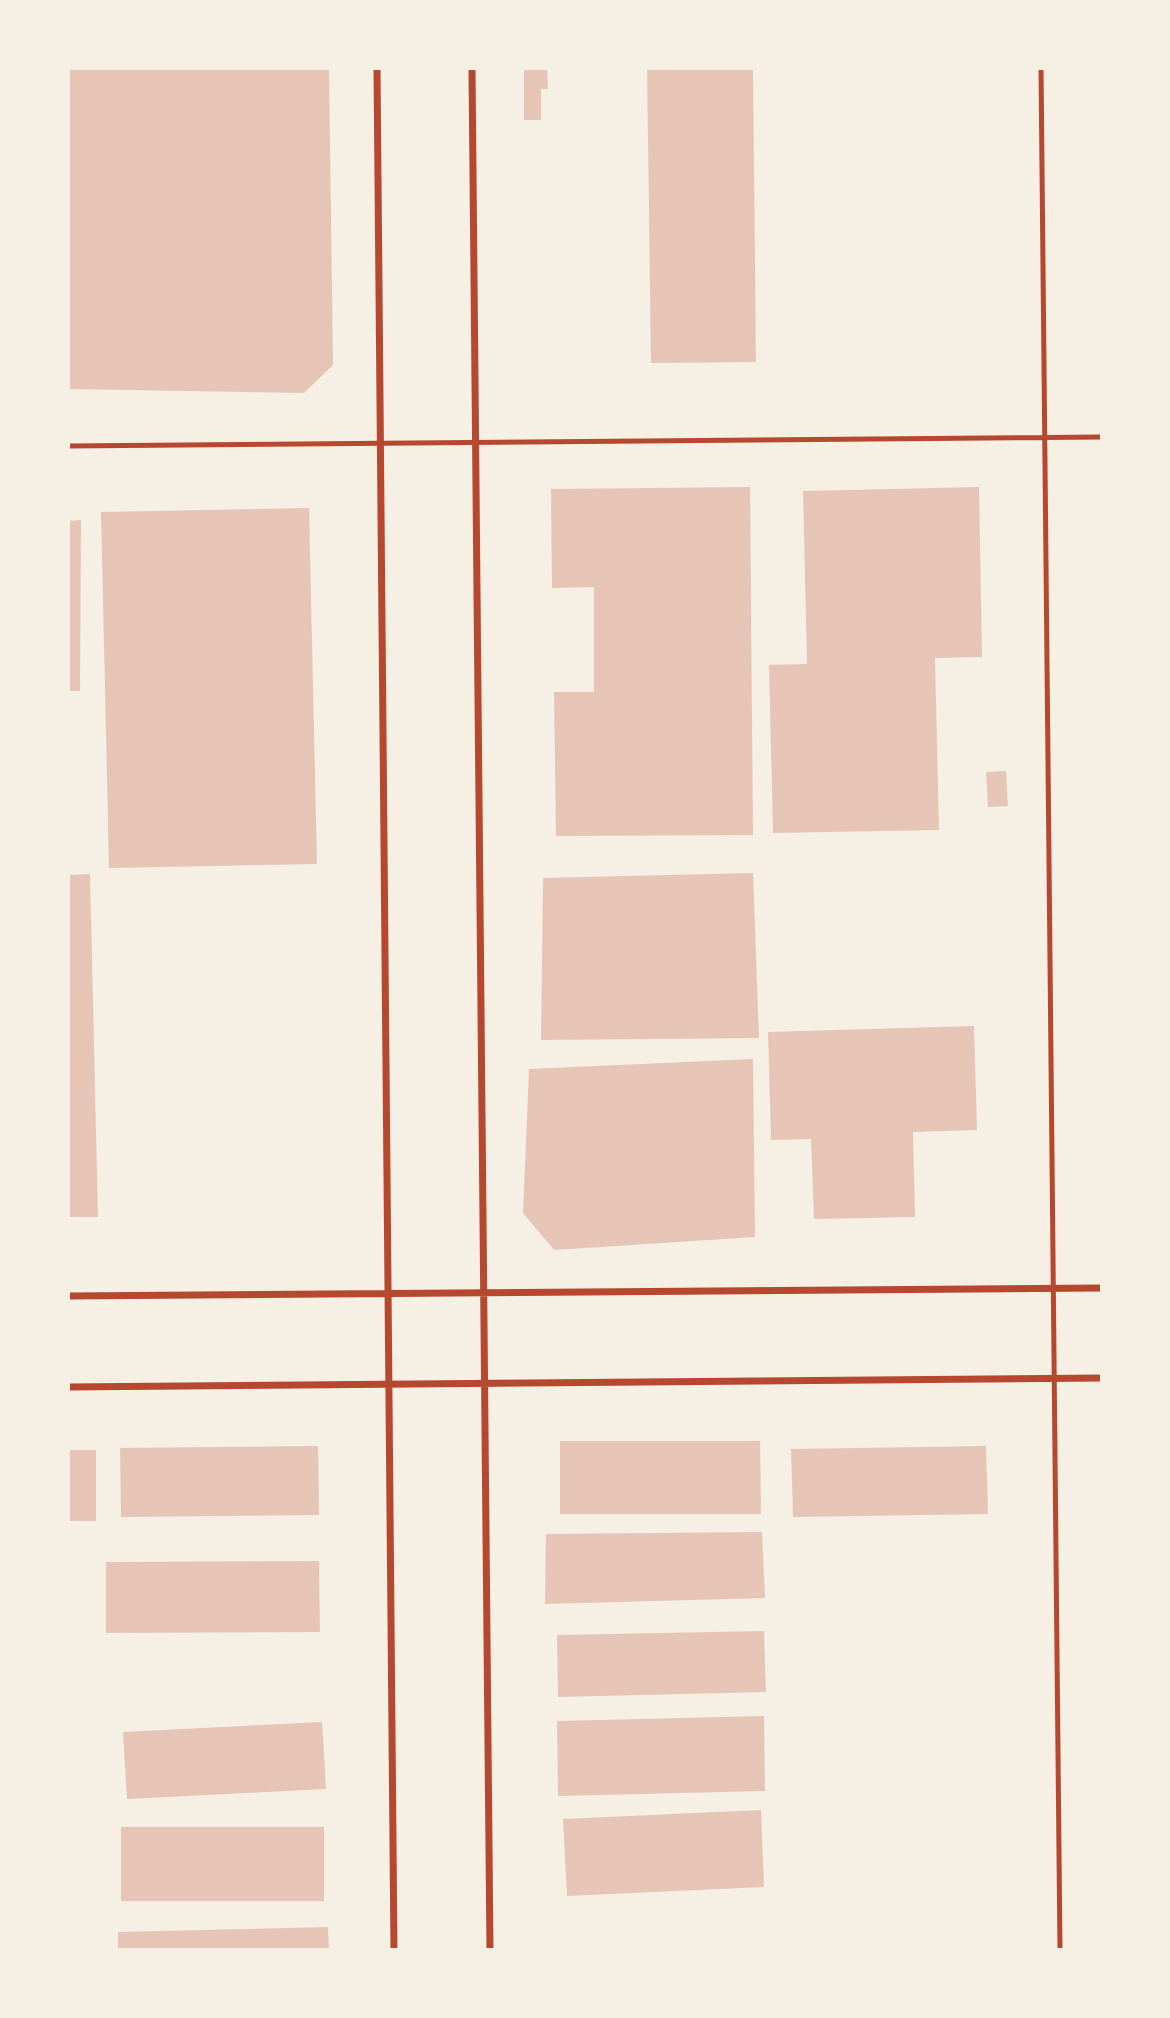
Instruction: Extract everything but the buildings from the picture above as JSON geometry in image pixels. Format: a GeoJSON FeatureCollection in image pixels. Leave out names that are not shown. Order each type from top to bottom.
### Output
{"type":"FeatureCollection","features":[{"type":"Feature","properties":{"kind":"street"},"geometry":{"type":"LineString","coordinates":[[377,68],[394,1950]]}},
{"type":"Feature","properties":{"kind":"street"},"geometry":{"type":"LineString","coordinates":[[472,68],[490,1950]]}},
{"type":"Feature","properties":{"kind":"street"},"geometry":{"type":"LineString","coordinates":[[68,1296],[1102,1288]]}},
{"type":"Feature","properties":{"kind":"street"},"geometry":{"type":"LineString","coordinates":[[68,1387],[1102,1378]]}},
{"type":"Feature","properties":{"kind":"lane"},"geometry":{"type":"LineString","coordinates":[[1041,68],[1060,1950]]}},
{"type":"Feature","properties":{"kind":"lane"},"geometry":{"type":"LineString","coordinates":[[68,446],[1102,437]]}}]}
